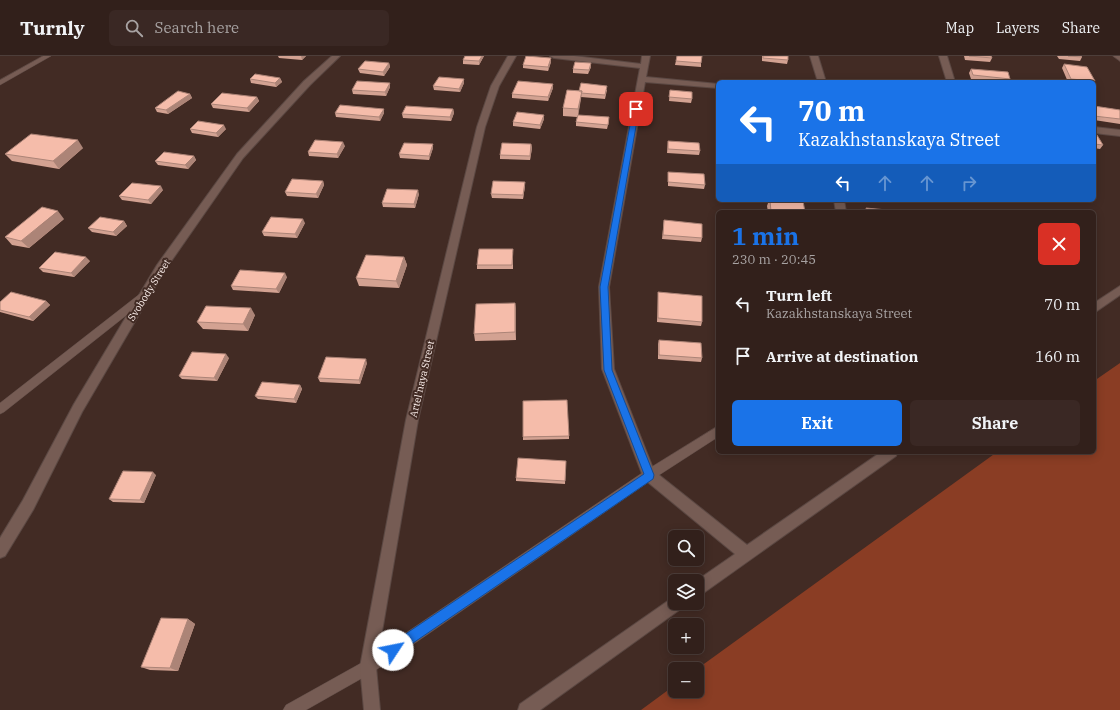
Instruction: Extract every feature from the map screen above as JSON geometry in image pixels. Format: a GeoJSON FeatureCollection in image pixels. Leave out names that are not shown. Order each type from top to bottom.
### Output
{"type":"FeatureCollection","features":[{"type":"Feature","properties":{"kind":"street","name":"Svobody Street"},"geometry":{"type":"LineString","coordinates":[[0,551],[28,505],[78,408],[161,268],[240,156],[307,83],[336,56]]}},
{"type":"Feature","properties":{"kind":"street","name":"Artel'naya Street"},"geometry":{"type":"LineString","coordinates":[[372,710],[368,667],[412,420],[481,127],[495,86],[512,56]]}},
{"type":"Feature","properties":{"kind":"street"},"geometry":{"type":"LineString","coordinates":[[554,56],[645,61],[604,287],[608,370],[649,475],[746,554]]}},
{"type":"Feature","properties":{"kind":"street"},"geometry":{"type":"LineString","coordinates":[[814,56],[821,80]]}},
{"type":"Feature","properties":{"kind":"street"},"geometry":{"type":"LineString","coordinates":[[943,56],[950,80]]}},
{"type":"Feature","properties":{"kind":"street"},"geometry":{"type":"LineString","coordinates":[[641,79],[716,86]]}},
{"type":"Feature","properties":{"kind":"street"},"geometry":{"type":"LineString","coordinates":[[1096,130],[1120,133]]}},
{"type":"Feature","properties":{"kind":"street"},"geometry":{"type":"LineString","coordinates":[[1096,308],[1120,290]]}},
{"type":"Feature","properties":{"kind":"street"},"geometry":{"type":"LineString","coordinates":[[704,584],[888,454]]}},
{"type":"Feature","properties":{"kind":"street"},"geometry":{"type":"LineString","coordinates":[[526,710],[668,609]]}},
{"type":"Feature","properties":{"kind":"lane"},"geometry":{"type":"LineString","coordinates":[[0,83],[48,56]]}},
{"type":"Feature","properties":{"kind":"lane"},"geometry":{"type":"LineString","coordinates":[[1116,56],[1120,59]]}},
{"type":"Feature","properties":{"kind":"lane"},"geometry":{"type":"LineString","coordinates":[[0,409],[145,296]]}},
{"type":"Feature","properties":{"kind":"lane"},"geometry":{"type":"LineString","coordinates":[[291,710],[368,667],[649,475],[716,432]]}},
{"type":"Feature","properties":{"kind":"shaded area"},"geometry":{"type":"Polygon","coordinates":[[[1120,363],[1120,710],[641,710],[668,690],[668,698],[704,698],[704,664],[994,454],[1096,454],[1096,380],[1120,363]]]}},
{"type":"Feature","properties":{"kind":"building"},"geometry":{"type":"Polygon","coordinates":[[[465,56],[482,56],[479,61],[463,60],[465,56]]]}},
{"type":"Feature","properties":{"kind":"building"},"geometry":{"type":"Polygon","coordinates":[[[526,56],[551,58],[548,67],[523,65],[526,56]]]}},
{"type":"Feature","properties":{"kind":"building"},"geometry":{"type":"Polygon","coordinates":[[[677,56],[702,56],[701,63],[676,61],[677,56]]]}},
{"type":"Feature","properties":{"kind":"building"},"geometry":{"type":"Polygon","coordinates":[[[763,56],[788,56],[788,60],[763,58],[763,56]]]}},
{"type":"Feature","properties":{"kind":"building"},"geometry":{"type":"Polygon","coordinates":[[[969,56],[991,56],[992,58],[969,56]]]}},
{"type":"Feature","properties":{"kind":"building"},"geometry":{"type":"Polygon","coordinates":[[[365,61],[389,63],[383,72],[358,69],[365,61]]]}},
{"type":"Feature","properties":{"kind":"building"},"geometry":{"type":"Polygon","coordinates":[[[575,62],[591,63],[589,70],[573,69],[575,62]]]}},
{"type":"Feature","properties":{"kind":"building"},"geometry":{"type":"Polygon","coordinates":[[[1064,64],[1087,67],[1094,80],[1083,80],[1071,79],[1064,64]]]}},
{"type":"Feature","properties":{"kind":"building"},"geometry":{"type":"Polygon","coordinates":[[[971,69],[1008,72],[1010,79],[973,75],[971,69]]]}},
{"type":"Feature","properties":{"kind":"building"},"geometry":{"type":"Polygon","coordinates":[[[255,74],[280,78],[275,83],[250,79],[255,74]]]}},
{"type":"Feature","properties":{"kind":"building"},"geometry":{"type":"Polygon","coordinates":[[[439,77],[464,79],[459,89],[433,86],[439,77]]]}},
{"type":"Feature","properties":{"kind":"building"},"geometry":{"type":"Polygon","coordinates":[[[357,81],[390,83],[385,92],[352,90],[357,81]]]}},
{"type":"Feature","properties":{"kind":"building"},"geometry":{"type":"Polygon","coordinates":[[[518,81],[553,84],[548,97],[512,94],[518,81]]]}},
{"type":"Feature","properties":{"kind":"building"},"geometry":{"type":"Polygon","coordinates":[[[581,83],[607,86],[605,95],[581,93],[582,91],[579,91],[581,83]]]}},
{"type":"Feature","properties":{"kind":"building"},"geometry":{"type":"Polygon","coordinates":[[[567,90],[582,91],[578,109],[563,108],[567,90]]]}},
{"type":"Feature","properties":{"kind":"building"},"geometry":{"type":"Polygon","coordinates":[[[670,90],[692,92],[692,99],[669,97],[670,90]]]}},
{"type":"Feature","properties":{"kind":"building"},"geometry":{"type":"Polygon","coordinates":[[[178,91],[190,94],[166,110],[155,108],[178,91]]]}},
{"type":"Feature","properties":{"kind":"building"},"geometry":{"type":"Polygon","coordinates":[[[222,93],[257,97],[247,108],[211,104],[222,93]]]}},
{"type":"Feature","properties":{"kind":"building"},"geometry":{"type":"Polygon","coordinates":[[[340,105],[384,109],[379,117],[335,113],[340,105]]]}},
{"type":"Feature","properties":{"kind":"building"},"geometry":{"type":"Polygon","coordinates":[[[406,106],[453,109],[450,117],[402,114],[406,106]]]}},
{"type":"Feature","properties":{"kind":"building"},"geometry":{"type":"Polygon","coordinates":[[[1096,106],[1120,110],[1120,119],[1096,116],[1096,106]]]}},
{"type":"Feature","properties":{"kind":"building"},"geometry":{"type":"Polygon","coordinates":[[[517,112],[544,115],[540,125],[513,122],[517,112]]]}},
{"type":"Feature","properties":{"kind":"building"},"geometry":{"type":"Polygon","coordinates":[[[578,115],[609,117],[608,125],[576,122],[578,115]]]}},
{"type":"Feature","properties":{"kind":"building"},"geometry":{"type":"Polygon","coordinates":[[[198,121],[224,125],[216,133],[190,129],[198,121]]]}},
{"type":"Feature","properties":{"kind":"building"},"geometry":{"type":"Polygon","coordinates":[[[31,134],[78,140],[53,161],[5,154],[31,134]]]}},
{"type":"Feature","properties":{"kind":"building"},"geometry":{"type":"Polygon","coordinates":[[[1096,135],[1097,135],[1103,145],[1096,144],[1096,135]]]}},
{"type":"Feature","properties":{"kind":"building"},"geometry":{"type":"Polygon","coordinates":[[[315,140],[343,142],[337,154],[308,152],[315,140]]]}},
{"type":"Feature","properties":{"kind":"building"},"geometry":{"type":"Polygon","coordinates":[[[668,141],[699,143],[700,151],[668,149],[668,141]]]}},
{"type":"Feature","properties":{"kind":"building"},"geometry":{"type":"Polygon","coordinates":[[[404,143],[433,144],[429,156],[399,154],[404,143]]]}},
{"type":"Feature","properties":{"kind":"building"},"geometry":{"type":"Polygon","coordinates":[[[502,143],[531,144],[530,156],[500,155],[502,143]]]}},
{"type":"Feature","properties":{"kind":"building"},"geometry":{"type":"Polygon","coordinates":[[[164,152],[194,156],[185,165],[155,161],[164,152]]]}},
{"type":"Feature","properties":{"kind":"building"},"geometry":{"type":"Polygon","coordinates":[[[668,172],[704,174],[705,185],[668,182],[668,172]]]}},
{"type":"Feature","properties":{"kind":"building"},"geometry":{"type":"Polygon","coordinates":[[[292,179],[323,181],[316,194],[285,192],[292,179]]]}},
{"type":"Feature","properties":{"kind":"building"},"geometry":{"type":"Polygon","coordinates":[[[493,181],[525,182],[523,195],[491,194],[493,181]]]}},
{"type":"Feature","properties":{"kind":"building"},"geometry":{"type":"Polygon","coordinates":[[[132,183],[161,186],[148,200],[119,196],[132,183]]]}},
{"type":"Feature","properties":{"kind":"building"},"geometry":{"type":"Polygon","coordinates":[[[387,189],[418,190],[414,204],[382,203],[387,189]]]}},
{"type":"Feature","properties":{"kind":"building"},"geometry":{"type":"Polygon","coordinates":[[[770,202],[803,202],[805,210],[771,210],[770,202]]]}},
{"type":"Feature","properties":{"kind":"building"},"geometry":{"type":"Polygon","coordinates":[[[42,207],[58,211],[21,241],[5,237],[42,207]]]}},
{"type":"Feature","properties":{"kind":"building"},"geometry":{"type":"Polygon","coordinates":[[[866,208],[887,210],[866,210],[866,208]]]}},
{"type":"Feature","properties":{"kind":"building"},"geometry":{"type":"Polygon","coordinates":[[[100,217],[124,221],[113,232],[88,228],[100,217]]]}},
{"type":"Feature","properties":{"kind":"building"},"geometry":{"type":"Polygon","coordinates":[[[271,217],[303,219],[295,234],[262,232],[271,217]]]}},
{"type":"Feature","properties":{"kind":"building"},"geometry":{"type":"Polygon","coordinates":[[[664,220],[702,224],[702,238],[663,235],[664,220]]]}},
{"type":"Feature","properties":{"kind":"building"},"geometry":{"type":"Polygon","coordinates":[[[479,249],[513,249],[512,265],[477,265],[479,249]]]}},
{"type":"Feature","properties":{"kind":"building"},"geometry":{"type":"Polygon","coordinates":[[[55,252],[86,257],[71,273],[39,268],[55,252]]]}},
{"type":"Feature","properties":{"kind":"building"},"geometry":{"type":"Polygon","coordinates":[[[366,255],[404,257],[396,281],[356,278],[366,255]]]}},
{"type":"Feature","properties":{"kind":"building"},"geometry":{"type":"Polygon","coordinates":[[[240,270],[285,273],[276,289],[231,286],[240,270]]]}},
{"type":"Feature","properties":{"kind":"building"},"geometry":{"type":"Polygon","coordinates":[[[11,292],[46,301],[29,317],[0,310],[0,302],[11,292]]]}},
{"type":"Feature","properties":{"kind":"building"},"geometry":{"type":"Polygon","coordinates":[[[658,292],[702,296],[702,322],[658,318],[658,292]]]}},
{"type":"Feature","properties":{"kind":"building"},"geometry":{"type":"Polygon","coordinates":[[[515,303],[515,332],[474,334],[476,304],[515,303]]]}},
{"type":"Feature","properties":{"kind":"building"},"geometry":{"type":"Polygon","coordinates":[[[206,306],[251,308],[243,324],[197,322],[206,306]]]}},
{"type":"Feature","properties":{"kind":"building"},"geometry":{"type":"Polygon","coordinates":[[[659,340],[701,343],[702,358],[659,355],[659,340]]]}},
{"type":"Feature","properties":{"kind":"building"},"geometry":{"type":"Polygon","coordinates":[[[192,352],[226,354],[214,378],[179,376],[192,352]]]}},
{"type":"Feature","properties":{"kind":"building"},"geometry":{"type":"Polygon","coordinates":[[[326,357],[366,359],[359,380],[318,378],[326,357]]]}},
{"type":"Feature","properties":{"kind":"building"},"geometry":{"type":"Polygon","coordinates":[[[262,382],[300,385],[294,399],[255,396],[262,382]]]}},
{"type":"Feature","properties":{"kind":"building"},"geometry":{"type":"Polygon","coordinates":[[[567,400],[569,436],[523,437],[523,401],[567,400]]]}},
{"type":"Feature","properties":{"kind":"building"},"geometry":{"type":"Polygon","coordinates":[[[518,458],[566,461],[565,481],[516,478],[518,458]]]}},
{"type":"Feature","properties":{"kind":"building"},"geometry":{"type":"Polygon","coordinates":[[[123,471],[153,472],[140,500],[109,499],[123,471]]]}},
{"type":"Feature","properties":{"kind":"building"},"geometry":{"type":"Polygon","coordinates":[[[161,618],[188,619],[170,668],[141,667],[161,618]]]}},
{"type":"Feature","properties":{"kind":"route"},"geometry":{"type":"LineString","coordinates":[[393,650],[649,475],[608,370],[604,287],[636,109]]}}]}
